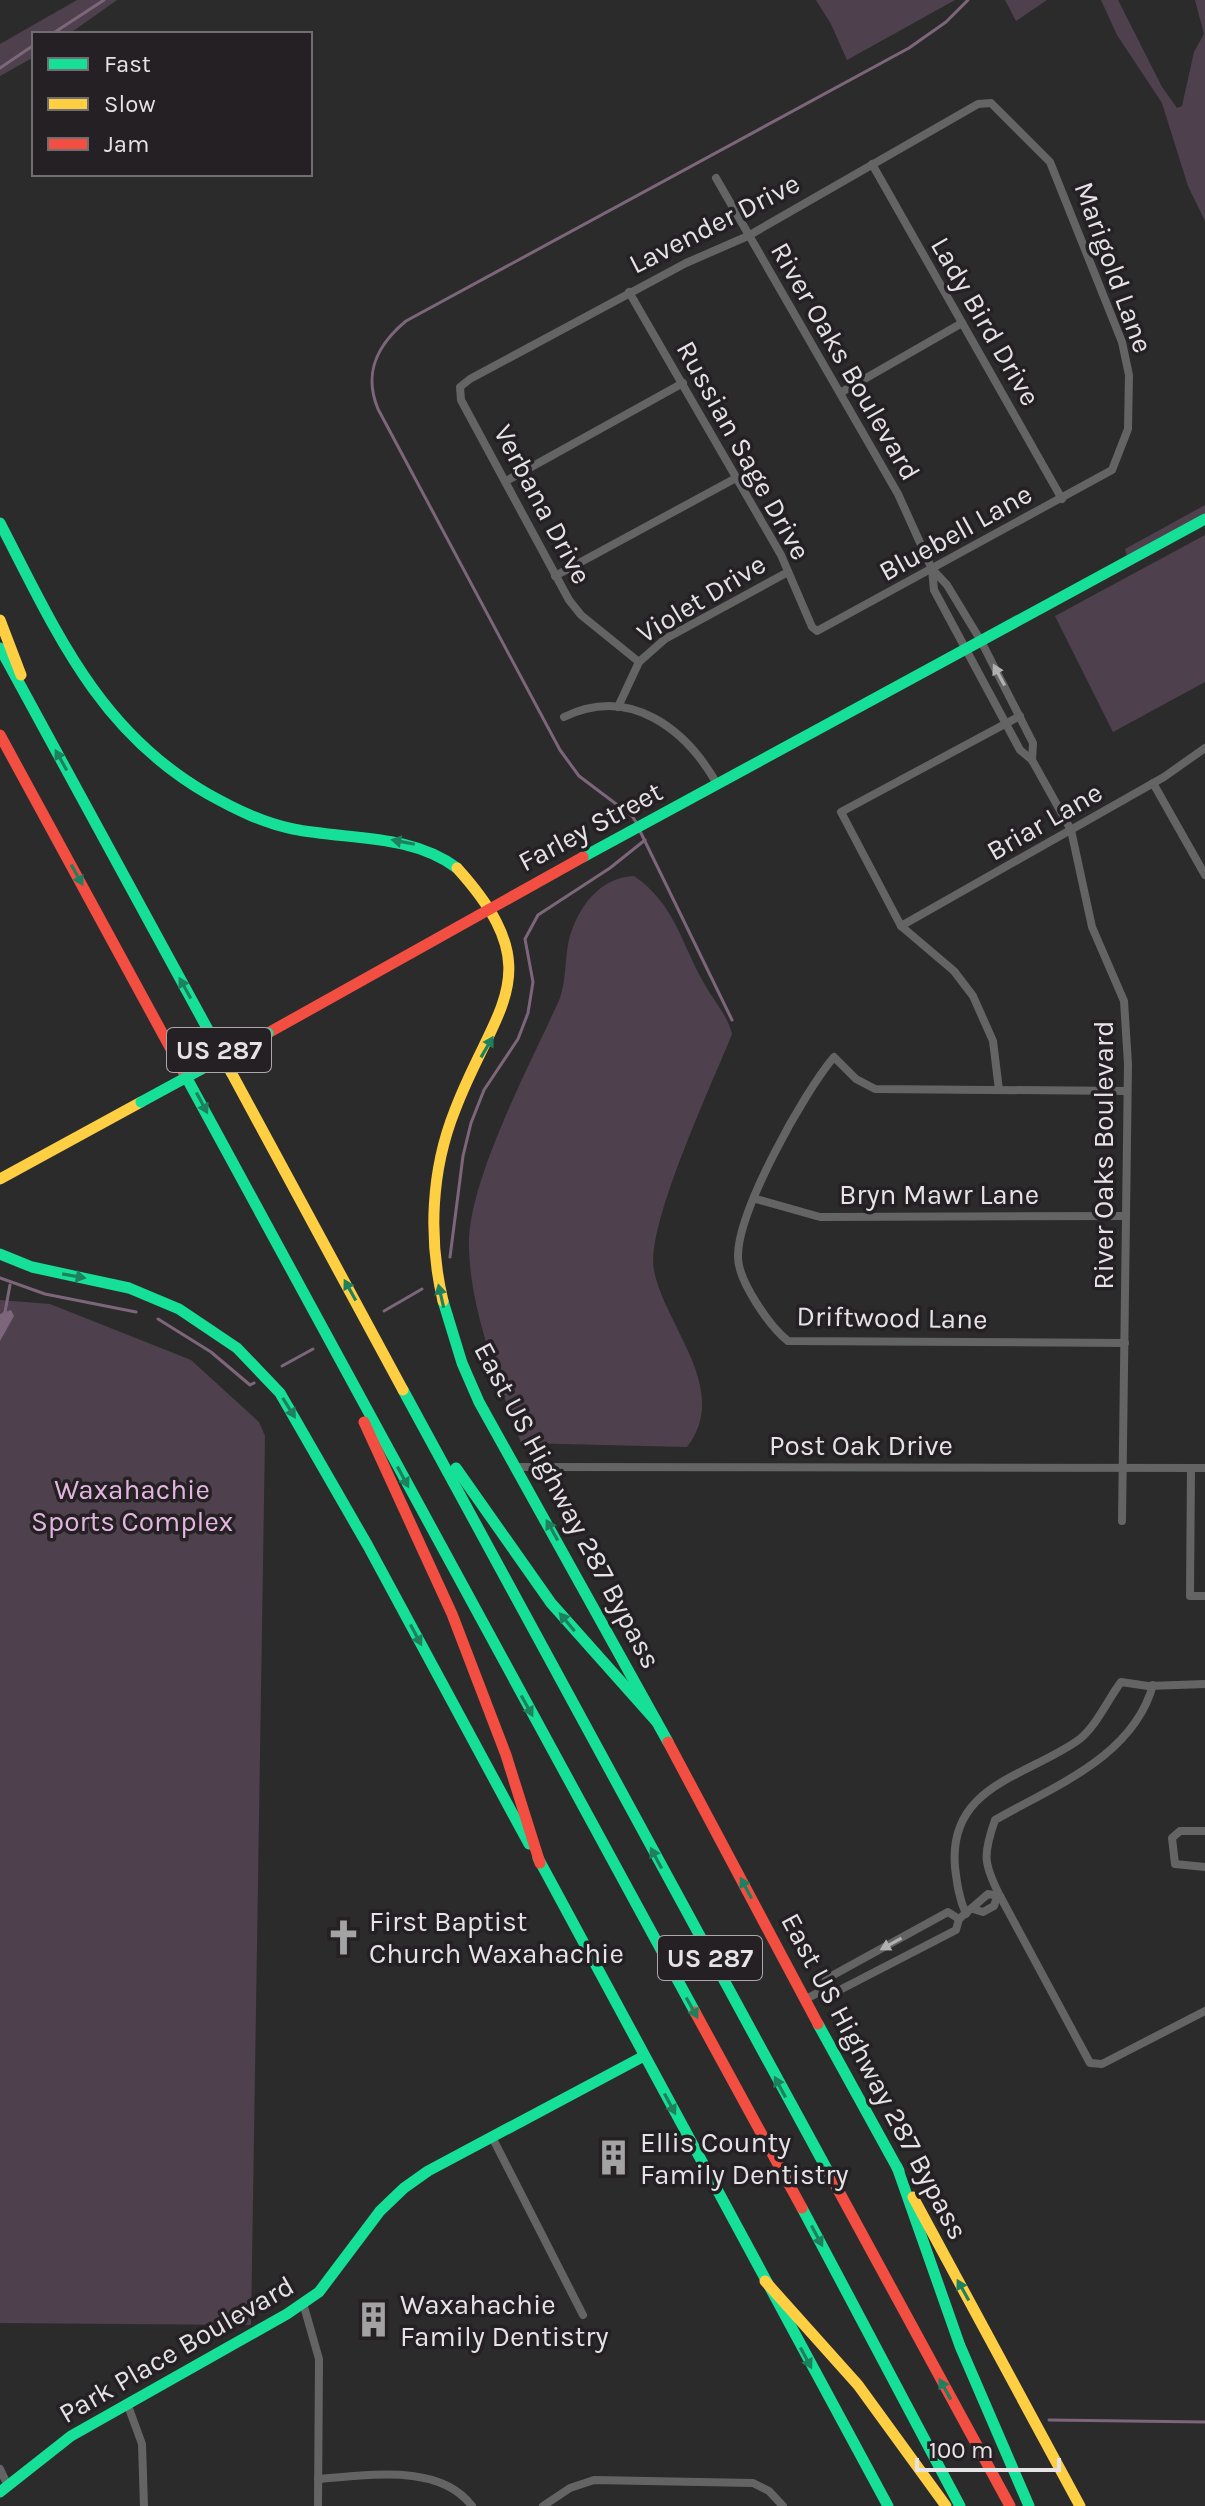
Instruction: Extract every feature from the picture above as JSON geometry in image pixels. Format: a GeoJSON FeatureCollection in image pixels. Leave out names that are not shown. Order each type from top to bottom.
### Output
{"type":"FeatureCollection","features":[{"type":"Feature","properties":{"kind":"main road","name":"Farley Street"},"geometry":{"type":"LineString","coordinates":[[0,1179],[487,909],[1205,519]]}},
{"type":"Feature","properties":{"kind":"main road","name":"East US Highway 287 Bypass"},"geometry":{"type":"LineString","coordinates":[[0,523],[95,694],[149,755],[217,799],[284,827],[406,842],[432,849],[466,876],[500,929],[505,948],[506,1006],[453,1114],[435,1195],[435,1259],[447,1322],[459,1356],[1080,2506]]}},
{"type":"Feature","properties":{"kind":"main road"},"geometry":{"type":"LineString","coordinates":[[0,620],[21,668],[24,691]]}},
{"type":"Feature","properties":{"kind":"main road","name":"US 287"},"geometry":{"type":"LineString","coordinates":[[0,648],[1010,2506]]}},
{"type":"Feature","properties":{"kind":"main road","name":"US 287"},"geometry":{"type":"LineString","coordinates":[[0,735],[960,2506]]}},
{"type":"Feature","properties":{"kind":"main road"},"geometry":{"type":"LineString","coordinates":[[0,750],[24,793],[40,807]]}},
{"type":"Feature","properties":{"kind":"main road"},"geometry":{"type":"LineString","coordinates":[[0,1254],[32,1267],[129,1288],[179,1309],[237,1348],[280,1393],[368,1546],[888,2506]]}},
{"type":"Feature","properties":{"kind":"main road"},"geometry":{"type":"LineString","coordinates":[[353,1383],[359,1410],[464,1643],[518,1790],[540,1863]]}},
{"type":"Feature","properties":{"kind":"main road"},"geometry":{"type":"LineString","coordinates":[[414,1408],[551,1603],[656,1721]]}},
{"type":"Feature","properties":{"kind":"main road","name":"Park Place Boulevard"},"geometry":{"type":"LineString","coordinates":[[4,2489],[71,2436],[319,2292],[380,2211],[404,2188],[644,2056]]}},
{"type":"Feature","properties":{"kind":"main road"},"geometry":{"type":"LineString","coordinates":[[897,2167],[960,2346],[1029,2506]]}},
{"type":"Feature","properties":{"kind":"main road"},"geometry":{"type":"LineString","coordinates":[[765,2281],[858,2385],[946,2506]]}},
{"type":"Feature","properties":{"kind":"street","name":"Lavender Drive"},"geometry":{"type":"LineString","coordinates":[[460,387],[629,292],[748,236],[978,104],[991,103]]}},
{"type":"Feature","properties":{"kind":"street","name":"Marigold Lane"},"geometry":{"type":"LineString","coordinates":[[991,103],[1050,162],[1122,342],[1129,375],[1128,429],[1112,470]]}},
{"type":"Feature","properties":{"kind":"street","name":"Lady Bird Drive"},"geometry":{"type":"LineString","coordinates":[[872,164],[1062,499]]}},
{"type":"Feature","properties":{"kind":"street","name":"River Oaks Boulevard"},"geometry":{"type":"LineString","coordinates":[[716,178],[898,494],[932,569],[947,585],[981,641],[1033,743],[1032,760]]}},
{"type":"Feature","properties":{"kind":"street","name":"Russian Sage Drive"},"geometry":{"type":"LineString","coordinates":[[629,292],[736,478],[788,572],[812,627],[817,631]]}},
{"type":"Feature","properties":{"kind":"street"},"geometry":{"type":"LineString","coordinates":[[840,393],[962,323]]}},
{"type":"Feature","properties":{"kind":"street"},"geometry":{"type":"LineString","coordinates":[[506,481],[683,383]]}},
{"type":"Feature","properties":{"kind":"street","name":"Verbana Drive"},"geometry":{"type":"LineString","coordinates":[[460,387],[461,400],[555,576],[581,615],[639,662]]}},
{"type":"Feature","properties":{"kind":"street","name":"Bluebell Lane"},"geometry":{"type":"LineString","coordinates":[[817,631],[1112,470]]}},
{"type":"Feature","properties":{"kind":"street"},"geometry":{"type":"LineString","coordinates":[[555,576],[736,478]]}},
{"type":"Feature","properties":{"kind":"street","name":"River Oaks Boulevard"},"geometry":{"type":"LineString","coordinates":[[932,569],[934,590],[1020,750],[1032,760],[1071,830],[1092,927],[1124,1001],[1127,1091],[1122,1521]]}},
{"type":"Feature","properties":{"kind":"street","name":"Violet Drive"},"geometry":{"type":"LineString","coordinates":[[618,707],[639,662],[665,639],[788,572]]}},
{"type":"Feature","properties":{"kind":"street"},"geometry":{"type":"LineString","coordinates":[[564,717],[592,708],[618,707],[663,721],[697,751],[717,784]]}},
{"type":"Feature","properties":{"kind":"street"},"geometry":{"type":"LineString","coordinates":[[1020,716],[841,812],[901,926],[954,971],[973,996],[993,1041],[999,1090],[1127,1091]]}},
{"type":"Feature","properties":{"kind":"street","name":"Briar Lane"},"geometry":{"type":"LineString","coordinates":[[901,926],[1153,783],[1205,748]]}},
{"type":"Feature","properties":{"kind":"street"},"geometry":{"type":"LineString","coordinates":[[1153,783],[1205,875]]}},
{"type":"Feature","properties":{"kind":"street","name":"Driftwood Lane"},"geometry":{"type":"LineString","coordinates":[[999,1090],[875,1089],[856,1079],[834,1057],[811,1084],[774,1155],[742,1235],[739,1265],[767,1320],[788,1341],[1125,1343]]}},
{"type":"Feature","properties":{"kind":"street","name":"Bryn Mawr Lane"},"geometry":{"type":"LineString","coordinates":[[756,1199],[820,1217],[1126,1216]]}},
{"type":"Feature","properties":{"kind":"street","name":"Post Oak Drive"},"geometry":{"type":"LineString","coordinates":[[517,1467],[1205,1468]]}},
{"type":"Feature","properties":{"kind":"street"},"geometry":{"type":"LineString","coordinates":[[1191,1468],[1190,1596],[1205,1596]]}},
{"type":"Feature","properties":{"kind":"street"},"geometry":{"type":"LineString","coordinates":[[966,1914],[958,1897],[953,1843],[967,1811],[991,1787],[1080,1739],[1121,1682],[1205,1684]]}},
{"type":"Feature","properties":{"kind":"street"},"geometry":{"type":"LineString","coordinates":[[1153,1685],[1147,1705],[1103,1759],[995,1820],[986,1844],[985,1867],[1090,2063],[1102,2064],[1205,2011]]}},
{"type":"Feature","properties":{"kind":"street"},"geometry":{"type":"LineString","coordinates":[[1205,1831],[1180,1831],[1172,1838],[1175,1864],[1205,1867]]}},
{"type":"Feature","properties":{"kind":"street"},"geometry":{"type":"LineString","coordinates":[[823,1990],[832,1994],[956,1930],[977,1901],[988,1894],[998,1896]]}},
{"type":"Feature","properties":{"kind":"street"},"geometry":{"type":"LineString","coordinates":[[806,1999],[823,1990],[826,1979],[948,1912],[966,1914]]}},
{"type":"Feature","properties":{"kind":"street"},"geometry":{"type":"LineString","coordinates":[[492,2137],[583,2315]]}},
{"type":"Feature","properties":{"kind":"street"},"geometry":{"type":"LineString","coordinates":[[303,2303],[319,2359],[318,2506]]}},
{"type":"Feature","properties":{"kind":"street"},"geometry":{"type":"LineString","coordinates":[[127,2403],[142,2444],[144,2506]]}},
{"type":"Feature","properties":{"kind":"street"},"geometry":{"type":"LineString","coordinates":[[0,2469],[4,2489]]}},
{"type":"Feature","properties":{"kind":"street"},"geometry":{"type":"LineString","coordinates":[[318,2479],[434,2479],[465,2497],[472,2506]]}},
{"type":"Feature","properties":{"kind":"street"},"geometry":{"type":"LineString","coordinates":[[543,2506],[583,2483],[622,2480],[753,2483],[769,2491],[783,2506]]}},
{"type":"Feature","properties":{"kind":"green space"},"geometry":{"type":"Polygon","coordinates":[[[77,0],[117,0],[72,32],[32,32],[32,58],[0,76],[0,44],[77,0]]]}},
{"type":"Feature","properties":{"kind":"green space"},"geometry":{"type":"Polygon","coordinates":[[[816,0],[955,0],[847,60],[816,0]]]}},
{"type":"Feature","properties":{"kind":"green space"},"geometry":{"type":"Polygon","coordinates":[[[1005,0],[1047,0],[1016,21],[1005,0]]]}},
{"type":"Feature","properties":{"kind":"green space"},"geometry":{"type":"Polygon","coordinates":[[[1101,0],[1118,0],[1162,87],[1177,108],[1182,106],[1194,52],[1204,34],[1195,0],[1205,0],[1205,221],[1188,186],[1162,103],[1117,35],[1101,0]]]}},
{"type":"Feature","properties":{"kind":"green space"},"geometry":{"type":"Polygon","coordinates":[[[1205,505],[1205,516],[1127,556],[1125,549],[1205,505]]]}},
{"type":"Feature","properties":{"kind":"green space"},"geometry":{"type":"Polygon","coordinates":[[[1205,535],[1205,682],[1113,732],[1055,616],[1205,535]]]}},
{"type":"Feature","properties":{"kind":"green space"},"geometry":{"type":"Polygon","coordinates":[[[634,876],[669,912],[732,1034],[670,1189],[654,1250],[654,1271],[661,1293],[699,1381],[702,1403],[699,1425],[687,1447],[521,1443],[488,1348],[475,1299],[469,1249],[471,1222],[489,1157],[560,998],[568,945],[576,920],[588,901],[603,886],[623,877],[634,876]]]}},
{"type":"Feature","properties":{"kind":"green space","name":"Waxahachie Sports Complex"},"geometry":{"type":"Polygon","coordinates":[[[0,1300],[50,1304],[191,1360],[259,1422],[265,1436],[251,2325],[0,2323],[0,1300]]]}},
{"type":"Feature","properties":{"kind":"shaded area"},"geometry":{"type":"Polygon","coordinates":[[[11,1310],[14,1316],[0,1341],[0,1314],[11,1310]]]}},
{"type":"Feature","properties":{"kind":"waterway"},"geometry":{"type":"LineString","coordinates":[[55,32],[104,0]]}},
{"type":"Feature","properties":{"kind":"waterway"},"geometry":{"type":"LineString","coordinates":[[636,822],[579,776],[560,750],[378,409],[372,383],[380,350],[406,321],[909,48],[946,22],[968,0]]}},
{"type":"Feature","properties":{"kind":"waterway"},"geometry":{"type":"LineString","coordinates":[[0,68],[32,46]]}},
{"type":"Feature","properties":{"kind":"waterway"},"geometry":{"type":"LineString","coordinates":[[639,829],[732,1020]]}},
{"type":"Feature","properties":{"kind":"waterway"},"geometry":{"type":"LineString","coordinates":[[450,1257],[463,1156],[471,1123],[484,1090],[518,1039],[528,1013],[533,982],[525,939],[538,915],[610,868],[645,840]]}},
{"type":"Feature","properties":{"kind":"waterway"},"geometry":{"type":"LineString","coordinates":[[0,1278],[45,1294],[136,1312]]}},
{"type":"Feature","properties":{"kind":"waterway"},"geometry":{"type":"LineString","coordinates":[[0,1319],[5,1312],[10,1285]]}},
{"type":"Feature","properties":{"kind":"waterway"},"geometry":{"type":"LineString","coordinates":[[384,1311],[422,1289]]}},
{"type":"Feature","properties":{"kind":"waterway"},"geometry":{"type":"LineString","coordinates":[[158,1319],[211,1352],[250,1385],[254,1383]]}},
{"type":"Feature","properties":{"kind":"waterway"},"geometry":{"type":"LineString","coordinates":[[282,1366],[313,1349]]}},
{"type":"Feature","properties":{"kind":"waterway"},"geometry":{"type":"LineString","coordinates":[[1049,2420],[1205,2422]]}},
{"type":"Feature","properties":{"kind":"traffic: fast"},"geometry":{"type":"LineString","coordinates":[[583,857],[1205,519]]}},
{"type":"Feature","properties":{"kind":"traffic: fast"},"geometry":{"type":"LineString","coordinates":[[0,523],[61,640],[84,675],[137,740],[170,769],[218,800],[271,823],[293,829],[399,843],[439,857],[457,868]]}},
{"type":"Feature","properties":{"kind":"traffic: fast"},"geometry":{"type":"LineString","coordinates":[[0,648],[231,1072]]}},
{"type":"Feature","properties":{"kind":"traffic: fast"},"geometry":{"type":"LineString","coordinates":[[141,1102],[268,1033]]}},
{"type":"Feature","properties":{"kind":"traffic: fast"},"geometry":{"type":"LineString","coordinates":[[184,1073],[695,2012]]}},
{"type":"Feature","properties":{"kind":"traffic: fast"},"geometry":{"type":"LineString","coordinates":[[0,1254],[32,1267],[129,1288],[179,1309],[237,1348],[280,1393],[368,1546],[529,1844]]}},
{"type":"Feature","properties":{"kind":"traffic: fast"},"geometry":{"type":"LineString","coordinates":[[443,1301],[462,1363],[479,1402],[668,1742]]}},
{"type":"Feature","properties":{"kind":"traffic: fast"},"geometry":{"type":"LineString","coordinates":[[403,1390],[830,2175]]}},
{"type":"Feature","properties":{"kind":"traffic: fast"},"geometry":{"type":"LineString","coordinates":[[456,1468],[551,1603],[656,1721]]}},
{"type":"Feature","properties":{"kind":"traffic: fast"},"geometry":{"type":"LineString","coordinates":[[538,1858],[888,2506]]}},
{"type":"Feature","properties":{"kind":"traffic: fast"},"geometry":{"type":"LineString","coordinates":[[818,2024],[899,2171]]}},
{"type":"Feature","properties":{"kind":"traffic: fast"},"geometry":{"type":"LineString","coordinates":[[0,2492],[71,2436],[287,2314],[319,2292],[380,2211],[428,2171],[644,2056]]}},
{"type":"Feature","properties":{"kind":"traffic: fast"},"geometry":{"type":"LineString","coordinates":[[897,2167],[960,2346],[1029,2506]]}},
{"type":"Feature","properties":{"kind":"traffic: fast"},"geometry":{"type":"LineString","coordinates":[[802,2208],[960,2506]]}},
{"type":"Feature","properties":{"kind":"traffic: slow"},"geometry":{"type":"LineString","coordinates":[[0,620],[21,675]]}},
{"type":"Feature","properties":{"kind":"traffic: slow"},"geometry":{"type":"LineString","coordinates":[[443,1301],[434,1229],[441,1156],[455,1110],[498,1015],[507,989],[509,963],[502,935],[486,904],[457,868]]}},
{"type":"Feature","properties":{"kind":"traffic: slow"},"geometry":{"type":"LineString","coordinates":[[231,1072],[403,1390]]}},
{"type":"Feature","properties":{"kind":"traffic: slow"},"geometry":{"type":"LineString","coordinates":[[0,1179],[141,1102]]}},
{"type":"Feature","properties":{"kind":"traffic: slow"},"geometry":{"type":"LineString","coordinates":[[913,2197],[1080,2506]]}},
{"type":"Feature","properties":{"kind":"traffic: slow"},"geometry":{"type":"LineString","coordinates":[[765,2281],[858,2385],[946,2506]]}},
{"type":"Feature","properties":{"kind":"traffic: jam"},"geometry":{"type":"LineString","coordinates":[[0,735],[184,1073]]}},
{"type":"Feature","properties":{"kind":"traffic: jam"},"geometry":{"type":"LineString","coordinates":[[268,1033],[583,857]]}},
{"type":"Feature","properties":{"kind":"traffic: jam"},"geometry":{"type":"LineString","coordinates":[[364,1422],[452,1614],[506,1755],[540,1863]]}},
{"type":"Feature","properties":{"kind":"traffic: jam"},"geometry":{"type":"LineString","coordinates":[[668,1742],[818,2024]]}},
{"type":"Feature","properties":{"kind":"traffic: jam"},"geometry":{"type":"LineString","coordinates":[[695,2012],[802,2208]]}},
{"type":"Feature","properties":{"kind":"traffic: jam"},"geometry":{"type":"LineString","coordinates":[[830,2175],[1010,2506]]}},
{"type":"Feature","properties":{"kind":"place","name":"First Baptist Church Waxahachie"},"geometry":{"type":"Point","coordinates":[343,1937]}},
{"type":"Feature","properties":{"kind":"place","name":"Ellis County Family Dentistry"},"geometry":{"type":"Point","coordinates":[614,2158]}},
{"type":"Feature","properties":{"kind":"place","name":"Waxahachie Family Dentistry"},"geometry":{"type":"Point","coordinates":[374,2320]}}]}
